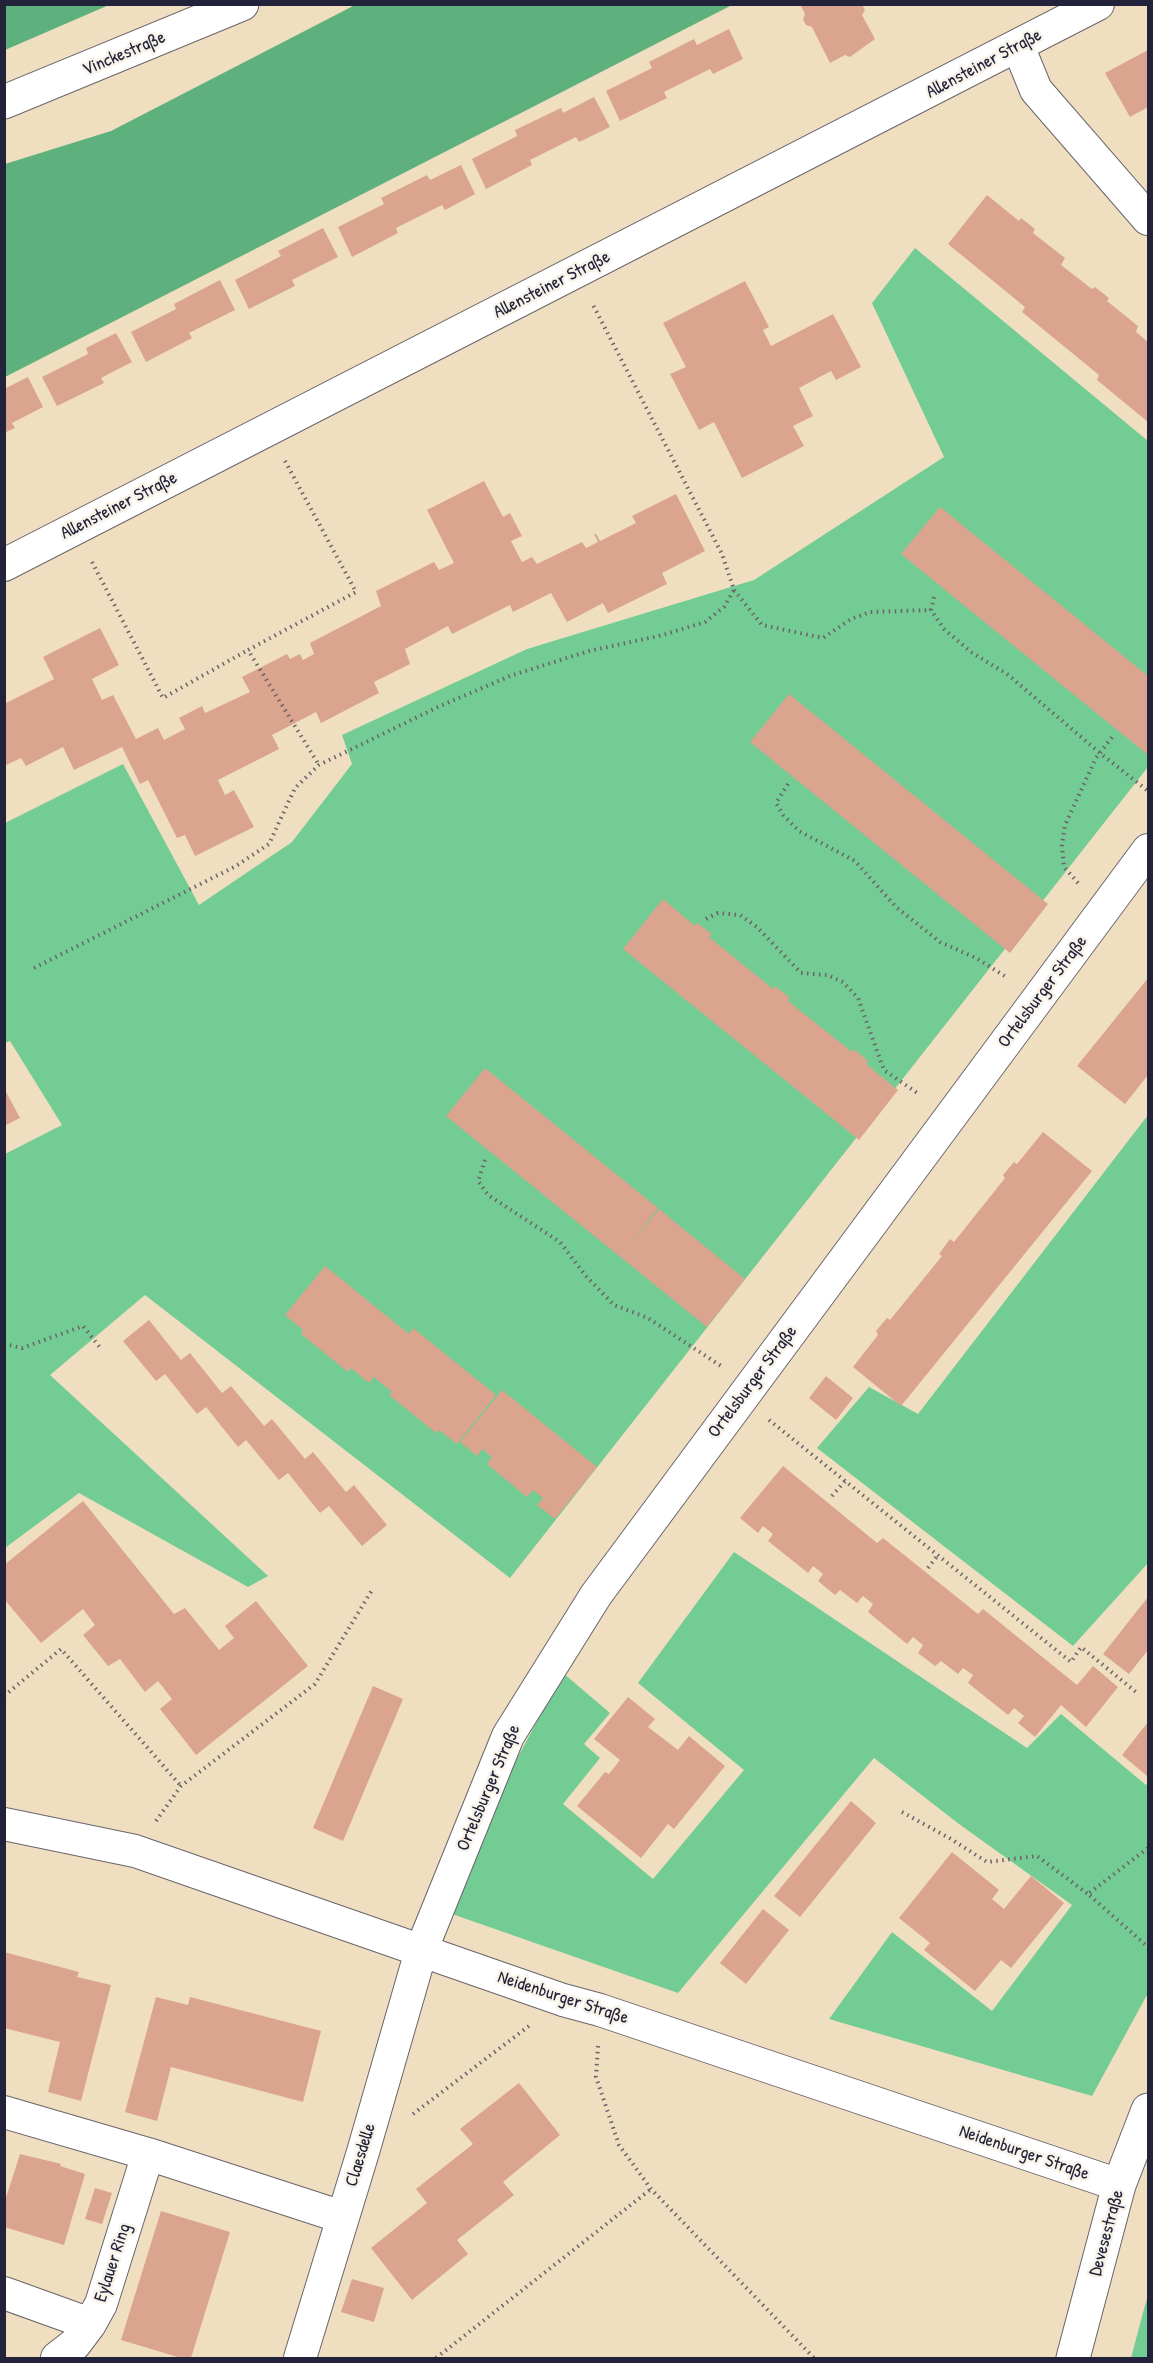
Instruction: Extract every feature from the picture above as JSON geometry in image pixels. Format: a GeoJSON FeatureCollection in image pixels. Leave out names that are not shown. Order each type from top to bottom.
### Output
{"type":"FeatureCollection","features":[{"type":"Feature","properties":{"kind":"street","name":"Vinckestraße"},"geometry":{"type":"LineString","coordinates":[[4,102],[242,4]]}},
{"type":"Feature","properties":{"kind":"street","name":"Allensteiner Straße"},"geometry":{"type":"LineString","coordinates":[[4,565],[1098,4]]}},
{"type":"Feature","properties":{"kind":"street"},"geometry":{"type":"LineString","coordinates":[[1018,46],[1036,90],[1149,219]]}},
{"type":"Feature","properties":{"kind":"street","name":"Ortelsburger Straße"},"geometry":{"type":"LineString","coordinates":[[421,1951],[508,1736],[596,1595],[1149,850]]}},
{"type":"Feature","properties":{"kind":"street","name":"Neidenburger Straße"},"geometry":{"type":"LineString","coordinates":[[4,1824],[135,1851],[563,2000],[600,2010],[1119,2185]]}},
{"type":"Feature","properties":{"kind":"street","name":"Claesdelle"},"geometry":{"type":"LineString","coordinates":[[300,2358],[421,1951]]}},
{"type":"Feature","properties":{"kind":"street","name":"Devesestraße"},"geometry":{"type":"LineString","coordinates":[[1073,2358],[1119,2185],[1149,2110]]}},
{"type":"Feature","properties":{"kind":"street"},"geometry":{"type":"LineString","coordinates":[[4,2112],[148,2154],[342,2217]]}},
{"type":"Feature","properties":{"kind":"street","name":"Eylauer Ring"},"geometry":{"type":"LineString","coordinates":[[57,2358],[75,2344],[90,2324],[100,2304],[148,2154]]}},
{"type":"Feature","properties":{"kind":"street"},"geometry":{"type":"LineString","coordinates":[[4,2293],[90,2324]]}},
{"type":"Feature","properties":{"kind":"path"},"geometry":{"type":"LineString","coordinates":[[576,273],[722,554],[734,590],[762,625],[823,638],[851,619],[870,612],[931,610]]}},
{"type":"Feature","properties":{"kind":"path"},"geometry":{"type":"LineString","coordinates":[[75,529],[163,698],[356,592],[268,430]]}},
{"type":"Feature","properties":{"kind":"path"},"geometry":{"type":"LineString","coordinates":[[34,968],[236,866],[268,844],[296,788],[319,765],[438,707],[510,676],[589,651],[663,635],[705,622],[724,607],[734,590]]}},
{"type":"Feature","properties":{"kind":"path"},"geometry":{"type":"LineString","coordinates":[[934,597],[931,610],[944,629],[971,652],[1007,674],[1100,753],[1149,791]]}},
{"type":"Feature","properties":{"kind":"path"},"geometry":{"type":"LineString","coordinates":[[248,650],[319,765]]}},
{"type":"Feature","properties":{"kind":"path"},"geometry":{"type":"LineString","coordinates":[[1108,905],[1069,874],[1064,867],[1062,845],[1065,825],[1100,753],[1113,736]]}},
{"type":"Feature","properties":{"kind":"path"},"geometry":{"type":"LineString","coordinates":[[788,784],[776,803],[783,815],[799,831],[855,861],[896,907],[940,942],[976,958],[1040,996]]}},
{"type":"Feature","properties":{"kind":"path"},"geometry":{"type":"LineString","coordinates":[[706,919],[718,913],[740,915],[757,927],[801,973],[827,975],[843,982],[858,998],[884,1070],[951,1116]]}},
{"type":"Feature","properties":{"kind":"path"},"geometry":{"type":"LineString","coordinates":[[485,1160],[478,1181],[488,1195],[560,1242],[585,1275],[614,1305],[648,1318],[747,1391],[845,1480],[1071,1662],[1081,1647],[1136,1692]]}},
{"type":"Feature","properties":{"kind":"path"},"geometry":{"type":"LineString","coordinates":[[4,1344],[22,1348],[83,1326],[102,1350]]}},
{"type":"Feature","properties":{"kind":"path"},"geometry":{"type":"LineString","coordinates":[[832,1496],[845,1480]]}},
{"type":"Feature","properties":{"kind":"path"},"geometry":{"type":"LineString","coordinates":[[928,1568],[938,1555]]}},
{"type":"Feature","properties":{"kind":"path"},"geometry":{"type":"LineString","coordinates":[[135,1851],[181,1786],[315,1684],[372,1590]]}},
{"type":"Feature","properties":{"kind":"path"},"geometry":{"type":"LineString","coordinates":[[4,1696],[61,1649],[181,1786]]}},
{"type":"Feature","properties":{"kind":"path"},"geometry":{"type":"LineString","coordinates":[[902,1812],[987,1862],[1037,1856],[1088,1894],[1149,1947]]}},
{"type":"Feature","properties":{"kind":"path"},"geometry":{"type":"LineString","coordinates":[[1088,1894],[1149,1848]]}},
{"type":"Feature","properties":{"kind":"path"},"geometry":{"type":"LineString","coordinates":[[411,2116],[563,2000]]}},
{"type":"Feature","properties":{"kind":"path"},"geometry":{"type":"LineString","coordinates":[[600,2010],[596,2077],[619,2145],[651,2189],[814,2358]]}},
{"type":"Feature","properties":{"kind":"path"},"geometry":{"type":"LineString","coordinates":[[436,2358],[651,2189]]}},
{"type":"Feature","properties":{"kind":"green space"},"geometry":{"type":"Polygon","coordinates":[[[5,4],[109,4],[109,5],[5,50],[5,4]]]}},
{"type":"Feature","properties":{"kind":"green space"},"geometry":{"type":"Polygon","coordinates":[[[355,5],[729,5],[5,377],[5,164],[111,131],[355,5]]]}},
{"type":"Feature","properties":{"kind":"green space"},"geometry":{"type":"Polygon","coordinates":[[[915,248],[1148,441],[1148,767],[510,1578],[145,1295],[50,1375],[268,1576],[248,1587],[79,1493],[5,1548],[5,1154],[62,1125],[10,1041],[5,1043],[5,823],[123,764],[199,905],[292,842],[352,764],[342,735],[527,649],[754,580],[944,457],[872,303],[915,248]]]}},
{"type":"Feature","properties":{"kind":"green space"},"geometry":{"type":"Polygon","coordinates":[[[1148,1115],[1148,1563],[1073,1646],[817,1448],[869,1387],[918,1414],[1148,1115]]]}},
{"type":"Feature","properties":{"kind":"green space"},"geometry":{"type":"Polygon","coordinates":[[[734,1552],[1027,1748],[1061,1714],[1146,1785],[1148,1783],[1148,1993],[1092,2096],[829,2019],[892,1932],[992,2011],[1072,1905],[959,1824],[874,1758],[678,1993],[452,1914],[498,1794],[563,1673],[610,1713],[584,1744],[600,1758],[563,1804],[653,1879],[744,1770],[638,1683],[734,1552]]]}},
{"type":"Feature","properties":{"kind":"green space"},"geometry":{"type":"Polygon","coordinates":[[[1148,2295],[1148,2358],[1131,2358],[1144,2309],[1148,2295]]]}},
{"type":"Feature","properties":{"kind":"building"},"geometry":{"type":"Polygon","coordinates":[[[800,4],[862,4],[865,10],[862,15],[875,39],[850,57],[845,55],[830,63],[812,27],[806,25],[803,19],[805,14],[800,4]]]}},
{"type":"Feature","properties":{"kind":"building"},"geometry":{"type":"Polygon","coordinates":[[[729,29],[743,59],[713,74],[710,69],[664,92],[667,98],[620,121],[606,91],[652,68],[649,62],[694,39],[697,45],[729,29]]]}},
{"type":"Feature","properties":{"kind":"building"},"geometry":{"type":"Polygon","coordinates":[[[1148,50],[1148,107],[1130,117],[1105,73],[1148,50]]]}},
{"type":"Feature","properties":{"kind":"building"},"geometry":{"type":"Polygon","coordinates":[[[594,97],[610,127],[579,142],[576,137],[530,160],[532,165],[486,189],[472,159],[517,136],[515,130],[561,108],[563,113],[594,97]]]}},
{"type":"Feature","properties":{"kind":"building"},"geometry":{"type":"Polygon","coordinates":[[[461,165],[475,194],[445,210],[442,205],[396,228],[398,233],[352,257],[338,227],[384,204],[381,198],[427,175],[430,180],[461,165]]]}},
{"type":"Feature","properties":{"kind":"building"},"geometry":{"type":"Polygon","coordinates":[[[987,195],[1019,221],[1021,218],[1035,229],[1033,233],[1065,258],[1061,265],[1092,289],[1095,287],[1109,298],[1107,301],[1138,326],[1136,332],[1148,342],[1148,422],[1097,380],[1099,375],[1022,312],[1025,307],[948,244],[987,195]]]}},
{"type":"Feature","properties":{"kind":"building"},"geometry":{"type":"Polygon","coordinates":[[[323,228],[338,257],[292,280],[295,286],[249,309],[235,280],[281,256],[278,251],[323,228]]]}},
{"type":"Feature","properties":{"kind":"building"},"geometry":{"type":"Polygon","coordinates":[[[220,280],[235,310],[189,333],[192,338],[146,362],[131,332],[176,309],[174,304],[220,280]]]}},
{"type":"Feature","properties":{"kind":"building"},"geometry":{"type":"Polygon","coordinates":[[[745,281],[769,327],[763,330],[771,346],[833,314],[861,367],[836,380],[831,371],[799,388],[813,416],[793,426],[804,446],[742,478],[714,422],[699,430],[670,374],[686,367],[663,323],[745,281]]]}},
{"type":"Feature","properties":{"kind":"building"},"geometry":{"type":"Polygon","coordinates":[[[116,333],[132,362],[101,378],[104,383],[57,406],[42,377],[88,354],[86,348],[116,333]]]}},
{"type":"Feature","properties":{"kind":"building"},"geometry":{"type":"Polygon","coordinates":[[[28,377],[43,407],[12,423],[15,428],[4,433],[4,389],[28,377]]]}},
{"type":"Feature","properties":{"kind":"building"},"geometry":{"type":"Polygon","coordinates":[[[484,481],[503,517],[510,513],[522,536],[511,541],[522,562],[532,557],[537,564],[582,542],[586,548],[598,542],[594,534],[600,541],[636,523],[632,516],[676,494],[705,551],[662,573],[667,584],[608,613],[603,603],[567,622],[551,593],[513,612],[510,605],[452,634],[448,626],[405,649],[410,664],[374,682],[379,693],[321,723],[316,712],[272,735],[279,749],[218,780],[225,795],[234,790],[254,827],[195,856],[185,835],[177,838],[148,780],[140,784],[122,747],[74,770],[63,747],[26,766],[21,758],[4,766],[4,704],[54,679],[43,657],[100,628],[119,665],[92,679],[102,700],[113,695],[136,739],[158,728],[164,740],[185,729],[179,718],[202,706],[205,713],[250,692],[242,677],[287,654],[290,659],[300,654],[303,660],[314,654],[310,643],[381,606],[376,591],[434,562],[439,570],[454,563],[427,510],[484,481]]]}},
{"type":"Feature","properties":{"kind":"building"},"geometry":{"type":"Polygon","coordinates":[[[940,507],[1148,676],[1148,755],[901,554],[940,507]]]}},
{"type":"Feature","properties":{"kind":"building"},"geometry":{"type":"Polygon","coordinates":[[[789,694],[1048,904],[1010,953],[750,742],[789,694]]]}},
{"type":"Feature","properties":{"kind":"building"},"geometry":{"type":"Polygon","coordinates":[[[663,899],[695,926],[697,923],[712,934],[709,937],[773,989],[775,986],[790,998],[788,1001],[852,1052],[854,1049],[868,1061],[866,1064],[898,1090],[859,1140],[623,949],[663,899]]]}},
{"type":"Feature","properties":{"kind":"building"},"geometry":{"type":"Polygon","coordinates":[[[1148,978],[1148,1075],[1125,1104],[1077,1066],[1148,978]]]}},
{"type":"Feature","properties":{"kind":"building"},"geometry":{"type":"Polygon","coordinates":[[[485,1068],[658,1208],[630,1244],[659,1209],[745,1279],[707,1327],[446,1116],[485,1068]]]}},
{"type":"Feature","properties":{"kind":"building"},"geometry":{"type":"Polygon","coordinates":[[[4,1088],[20,1118],[4,1126],[4,1088]]]}},
{"type":"Feature","properties":{"kind":"building"},"geometry":{"type":"Polygon","coordinates":[[[1043,1132],[1092,1171],[901,1406],[853,1367],[878,1335],[876,1331],[887,1318],[890,1320],[942,1256],[939,1254],[950,1239],[954,1242],[1005,1178],[1003,1175],[1014,1162],[1017,1164],[1043,1132]]]}},
{"type":"Feature","properties":{"kind":"building"},"geometry":{"type":"Polygon","coordinates":[[[325,1266],[409,1334],[413,1328],[496,1395],[457,1444],[439,1430],[436,1433],[389,1395],[392,1392],[374,1377],[380,1369],[369,1383],[351,1368],[348,1372],[301,1334],[303,1330],[285,1315],[325,1266]]]}},
{"type":"Feature","properties":{"kind":"building"},"geometry":{"type":"Polygon","coordinates":[[[149,1320],[181,1360],[190,1353],[222,1393],[231,1386],[264,1426],[272,1419],[305,1459],[313,1452],[346,1492],[354,1485],[387,1525],[362,1546],[329,1506],[320,1513],[288,1473],[279,1480],[246,1440],[238,1447],[206,1407],[197,1414],[165,1374],[156,1381],[123,1341],[149,1320]]]}},
{"type":"Feature","properties":{"kind":"building"},"geometry":{"type":"Polygon","coordinates":[[[826,1376],[853,1398],[836,1420],[809,1398],[826,1376]]]}},
{"type":"Feature","properties":{"kind":"building"},"geometry":{"type":"Polygon","coordinates":[[[502,1390],[597,1467],[555,1519],[537,1505],[543,1498],[533,1490],[527,1497],[487,1464],[492,1457],[482,1449],[477,1456],[460,1442],[502,1390]]]}},
{"type":"Feature","properties":{"kind":"building"},"geometry":{"type":"Polygon","coordinates":[[[783,1466],[877,1543],[883,1538],[978,1614],[983,1609],[1077,1685],[1093,1666],[1118,1687],[1086,1727],[1061,1705],[1035,1737],[1018,1723],[1024,1716],[1014,1708],[1008,1715],[968,1683],[973,1675],[963,1668],[958,1674],[941,1661],[935,1666],[918,1653],[923,1645],[913,1637],[907,1644],[868,1612],[873,1604],[863,1596],[857,1603],[840,1590],[835,1595],[818,1581],[823,1574],[813,1566],[808,1573],[768,1541],[773,1534],[763,1526],[758,1533],[740,1518],[783,1466]]]}},
{"type":"Feature","properties":{"kind":"building"},"geometry":{"type":"Polygon","coordinates":[[[83,1501],[174,1614],[185,1608],[219,1650],[234,1638],[225,1626],[256,1601],[308,1666],[196,1755],[160,1709],[172,1699],[158,1681],[145,1692],[120,1659],[108,1666],[83,1635],[95,1625],[83,1609],[41,1643],[4,1599],[4,1565],[83,1501]]]}},
{"type":"Feature","properties":{"kind":"building"},"geometry":{"type":"Polygon","coordinates":[[[1148,1597],[1148,1650],[1129,1674],[1103,1654],[1148,1597]]]}},
{"type":"Feature","properties":{"kind":"building"},"geometry":{"type":"Polygon","coordinates":[[[373,1686],[403,1699],[343,1841],[313,1828],[373,1686]]]}},
{"type":"Feature","properties":{"kind":"building"},"geometry":{"type":"Polygon","coordinates":[[[628,1697],[655,1719],[648,1727],[678,1750],[689,1736],[725,1766],[674,1829],[668,1824],[641,1858],[577,1806],[605,1772],[609,1774],[620,1760],[594,1739],[628,1697]]]}},
{"type":"Feature","properties":{"kind":"building"},"geometry":{"type":"Polygon","coordinates":[[[1148,1722],[1148,1774],[1147,1776],[1122,1755],[1148,1722]]]}},
{"type":"Feature","properties":{"kind":"building"},"geometry":{"type":"Polygon","coordinates":[[[851,1801],[876,1823],[800,1917],[774,1896],[851,1801]]]}},
{"type":"Feature","properties":{"kind":"building"},"geometry":{"type":"Polygon","coordinates":[[[952,1852],[999,1890],[992,1899],[1004,1909],[1031,1876],[1064,1903],[1011,1968],[1001,1960],[975,1991],[924,1950],[930,1943],[899,1918],[952,1852]]]}},
{"type":"Feature","properties":{"kind":"building"},"geometry":{"type":"Polygon","coordinates":[[[763,1909],[789,1930],[746,1984],[720,1963],[763,1909]]]}},
{"type":"Feature","properties":{"kind":"building"},"geometry":{"type":"Polygon","coordinates":[[[4,1952],[79,1972],[77,1977],[111,1985],[81,2101],[48,2092],[60,2042],[4,2028],[4,1952]]]}},
{"type":"Feature","properties":{"kind":"building"},"geometry":{"type":"Polygon","coordinates":[[[156,1997],[188,2005],[190,1997],[321,2031],[303,2102],[171,2067],[157,2121],[125,2112],[156,1997]]]}},
{"type":"Feature","properties":{"kind":"building"},"geometry":{"type":"Polygon","coordinates":[[[519,2083],[560,2135],[503,2182],[514,2195],[457,2240],[468,2254],[412,2300],[371,2248],[427,2203],[416,2189],[473,2144],[460,2129],[519,2083]]]}},
{"type":"Feature","properties":{"kind":"building"},"geometry":{"type":"Polygon","coordinates":[[[20,2154],[61,2164],[60,2166],[85,2174],[64,2245],[4,2227],[4,2204],[20,2154]]]}},
{"type":"Feature","properties":{"kind":"building"},"geometry":{"type":"Polygon","coordinates":[[[95,2188],[112,2193],[102,2224],[85,2219],[95,2188]]]}},
{"type":"Feature","properties":{"kind":"building"},"geometry":{"type":"Polygon","coordinates":[[[161,2211],[230,2232],[191,2358],[181,2358],[121,2340],[161,2211]]]}},
{"type":"Feature","properties":{"kind":"building"},"geometry":{"type":"Polygon","coordinates":[[[352,2279],[384,2288],[374,2322],[341,2312],[352,2279]]]}}]}
